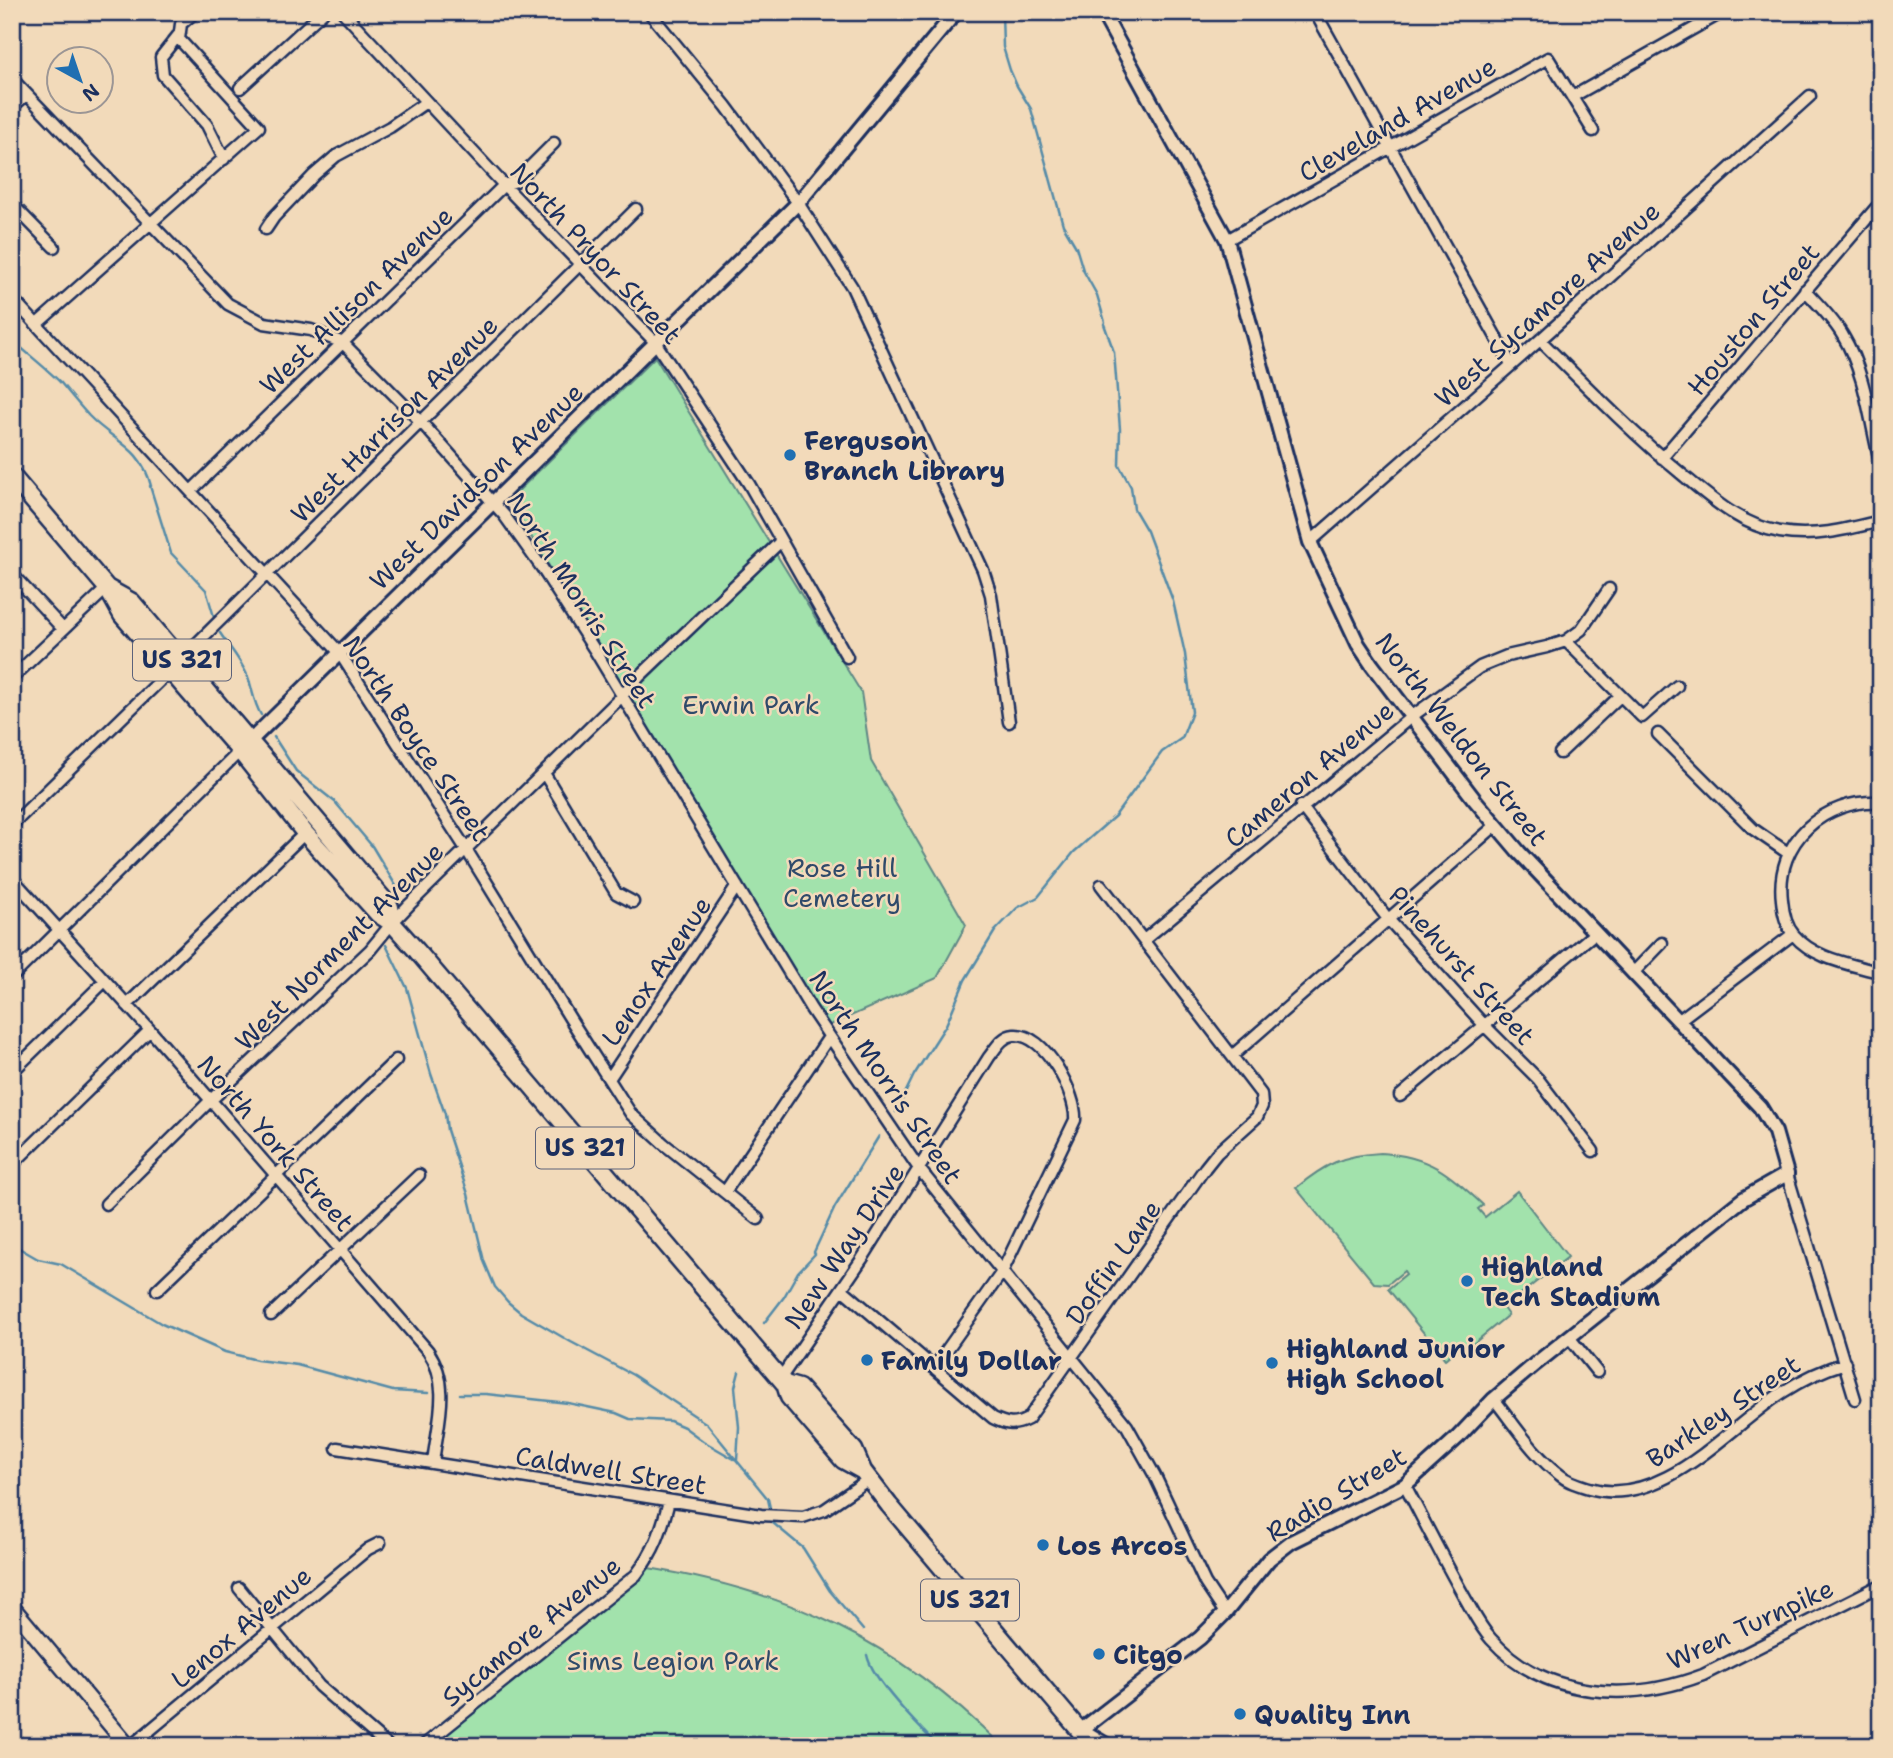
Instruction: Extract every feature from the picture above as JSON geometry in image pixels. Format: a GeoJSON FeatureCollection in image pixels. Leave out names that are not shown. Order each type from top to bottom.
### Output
{"type":"FeatureCollection","features":[{"type":"Feature","properties":{"kind":"main road","name":"US 321"},"geometry":{"type":"LineString","coordinates":[[12,476],[67,538],[107,588],[122,615],[169,672],[244,747],[390,907],[392,923]]}},
{"type":"Feature","properties":{"kind":"main road","name":"US 321"},"geometry":{"type":"LineString","coordinates":[[107,588],[132,602],[181,659],[305,833],[378,914],[392,923],[783,1381],[789,1397],[843,1460],[866,1475],[1083,1739],[1105,1746]]}},
{"type":"Feature","properties":{"kind":"main road"},"geometry":{"type":"LineString","coordinates":[[12,1607],[130,1746]]}},
{"type":"Feature","properties":{"kind":"street"},"geometry":{"type":"LineString","coordinates":[[195,12],[161,57],[163,75],[206,125],[224,159]]}},
{"type":"Feature","properties":{"kind":"street"},"geometry":{"type":"LineString","coordinates":[[240,88],[323,12]]}},
{"type":"Feature","properties":{"kind":"street","name":"North Pryor Street"},"geometry":{"type":"LineString","coordinates":[[343,12],[579,265],[655,342],[748,484],[847,657]]}},
{"type":"Feature","properties":{"kind":"street"},"geometry":{"type":"LineString","coordinates":[[649,12],[726,106],[798,203],[824,240],[863,308],[983,570],[991,594],[1009,722]]}},
{"type":"Feature","properties":{"kind":"street","name":"West Davidson Avenue"},"geometry":{"type":"LineString","coordinates":[[12,976],[798,203],[956,12]]}},
{"type":"Feature","properties":{"kind":"street","name":"North Weldon Street"},"geometry":{"type":"LineString","coordinates":[[1102,12],[1227,240],[1310,542],[1358,644],[1411,717],[1496,825],[1760,1107],[1775,1132],[1856,1399]]}},
{"type":"Feature","properties":{"kind":"street"},"geometry":{"type":"LineString","coordinates":[[1315,12],[1511,364]]}},
{"type":"Feature","properties":{"kind":"street"},"geometry":{"type":"LineString","coordinates":[[1593,131],[1572,97],[1723,12]]}},
{"type":"Feature","properties":{"kind":"street"},"geometry":{"type":"LineString","coordinates":[[37,324],[259,127],[180,39],[181,29]]}},
{"type":"Feature","properties":{"kind":"street","name":"Cleveland Avenue"},"geometry":{"type":"LineString","coordinates":[[1227,240],[1548,58],[1572,97]]}},
{"type":"Feature","properties":{"kind":"street","name":"North Morris Street"},"geometry":{"type":"LineString","coordinates":[[12,79],[228,304],[264,323],[311,330],[343,343],[421,422],[493,501],[542,568],[829,1037],[920,1170],[1128,1426],[1205,1583],[1225,1613]]}},
{"type":"Feature","properties":{"kind":"street"},"geometry":{"type":"LineString","coordinates":[[12,107],[26,95]]}},
{"type":"Feature","properties":{"kind":"street","name":"West Sycamore Avenue"},"geometry":{"type":"LineString","coordinates":[[1310,542],[1540,340],[1810,96]]}},
{"type":"Feature","properties":{"kind":"street"},"geometry":{"type":"LineString","coordinates":[[266,229],[314,175],[336,156],[390,127],[426,102]]}},
{"type":"Feature","properties":{"kind":"street","name":"West Allison Avenue"},"geometry":{"type":"LineString","coordinates":[[191,491],[504,185],[516,181],[554,143]]}},
{"type":"Feature","properties":{"kind":"street"},"geometry":{"type":"LineString","coordinates":[[12,204],[54,247]]}},
{"type":"Feature","properties":{"kind":"street","name":"Houston Street"},"geometry":{"type":"LineString","coordinates":[[1662,458],[1876,208]]}},
{"type":"Feature","properties":{"kind":"street","name":"West Harrison Avenue"},"geometry":{"type":"LineString","coordinates":[[181,659],[636,209]]}},
{"type":"Feature","properties":{"kind":"street"},"geometry":{"type":"LineString","coordinates":[[1805,290],[1836,325],[1850,350],[1863,388],[1881,466]]}},
{"type":"Feature","properties":{"kind":"street","name":"North Boyce Street"},"geometry":{"type":"LineString","coordinates":[[12,298],[339,652],[467,849],[631,1114],[641,1125],[758,1219]]}},
{"type":"Feature","properties":{"kind":"street"},"geometry":{"type":"LineString","coordinates":[[1540,340],[1632,432],[1740,519],[1768,529],[1797,534],[1819,533],[1881,521]]}},
{"type":"Feature","properties":{"kind":"street","name":"West Norment Avenue"},"geometry":{"type":"LineString","coordinates":[[106,1204],[211,1100],[370,950],[392,923],[781,541]]}},
{"type":"Feature","properties":{"kind":"street"},"geometry":{"type":"LineString","coordinates":[[12,574],[62,628]]}},
{"type":"Feature","properties":{"kind":"street"},"geometry":{"type":"LineString","coordinates":[[12,678],[107,588]]}},
{"type":"Feature","properties":{"kind":"street","name":"Cameron Avenue"},"geometry":{"type":"LineString","coordinates":[[1144,940],[1301,806],[1411,717],[1480,667],[1507,656],[1547,648],[1566,641],[1581,631],[1609,589]]}},
{"type":"Feature","properties":{"kind":"street"},"geometry":{"type":"LineString","coordinates":[[1566,641],[1642,717],[1677,686]]}},
{"type":"Feature","properties":{"kind":"street"},"geometry":{"type":"LineString","coordinates":[[12,825],[169,672]]}},
{"type":"Feature","properties":{"kind":"street"},"geometry":{"type":"LineString","coordinates":[[1560,753],[1620,696]]}},
{"type":"Feature","properties":{"kind":"street"},"geometry":{"type":"LineString","coordinates":[[1658,734],[1753,829],[1788,853]]}},
{"type":"Feature","properties":{"kind":"street"},"geometry":{"type":"LineString","coordinates":[[544,773],[616,893],[633,902]]}},
{"type":"Feature","properties":{"kind":"street"},"geometry":{"type":"LineString","coordinates":[[1881,802],[1860,803],[1828,812],[1811,824],[1788,853],[1780,889],[1783,913],[1793,934],[1824,956],[1881,974]]}},
{"type":"Feature","properties":{"kind":"street","name":"Pinehurst Street"},"geometry":{"type":"LineString","coordinates":[[1301,806],[1388,919],[1485,1026],[1538,1079],[1593,1151]]}},
{"type":"Feature","properties":{"kind":"street"},"geometry":{"type":"LineString","coordinates":[[1101,885],[1232,1056],[1496,825]]}},
{"type":"Feature","properties":{"kind":"street"},"geometry":{"type":"LineString","coordinates":[[127,1005],[305,833]]}},
{"type":"Feature","properties":{"kind":"street","name":"North York Street"},"geometry":{"type":"LineString","coordinates":[[12,878],[150,1030],[420,1340],[440,1373],[442,1405],[433,1463]]}},
{"type":"Feature","properties":{"kind":"street","name":"Lenox Avenue"},"geometry":{"type":"LineString","coordinates":[[609,1079],[737,886]]}},
{"type":"Feature","properties":{"kind":"street"},"geometry":{"type":"LineString","coordinates":[[1400,1096],[1595,933]]}},
{"type":"Feature","properties":{"kind":"street"},"geometry":{"type":"LineString","coordinates":[[1678,1021],[1793,934]]}},
{"type":"Feature","properties":{"kind":"street"},"geometry":{"type":"LineString","coordinates":[[1633,973],[1662,943]]}},
{"type":"Feature","properties":{"kind":"street"},"geometry":{"type":"LineString","coordinates":[[12,1072],[105,981]]}},
{"type":"Feature","properties":{"kind":"street"},"geometry":{"type":"LineString","coordinates":[[15,1158],[150,1030]]}},
{"type":"Feature","properties":{"kind":"street","name":"New Way Drive"},"geometry":{"type":"LineString","coordinates":[[783,1381],[920,1170],[989,1057],[1002,1040],[1014,1035],[1025,1037],[1050,1057],[1066,1083],[1076,1111],[1069,1137],[1002,1272]]}},
{"type":"Feature","properties":{"kind":"street"},"geometry":{"type":"LineString","coordinates":[[725,1192],[829,1037]]}},
{"type":"Feature","properties":{"kind":"street","name":"Doffin Lane"},"geometry":{"type":"LineString","coordinates":[[934,1368],[993,1418],[1005,1424],[1018,1424],[1028,1419],[1205,1168],[1217,1153],[1257,1117],[1262,1106],[1261,1094],[1232,1056]]}},
{"type":"Feature","properties":{"kind":"street"},"geometry":{"type":"LineString","coordinates":[[157,1290],[396,1060]]}},
{"type":"Feature","properties":{"kind":"street","name":"Radio Street"},"geometry":{"type":"LineString","coordinates":[[1083,1739],[1225,1613],[1269,1559],[1292,1542],[1405,1485],[1458,1437],[1494,1399],[1569,1337],[1742,1199],[1787,1174]]}},
{"type":"Feature","properties":{"kind":"street"},"geometry":{"type":"LineString","coordinates":[[271,1315],[419,1175]]}},
{"type":"Feature","properties":{"kind":"street"},"geometry":{"type":"LineString","coordinates":[[842,1289],[934,1368],[1002,1272]]}},
{"type":"Feature","properties":{"kind":"street"},"geometry":{"type":"LineString","coordinates":[[1569,1337],[1597,1372]]}},
{"type":"Feature","properties":{"kind":"street","name":"Barkley Street"},"geometry":{"type":"LineString","coordinates":[[1494,1399],[1532,1447],[1563,1478],[1594,1489],[1634,1490],[1662,1480],[1699,1456],[1780,1394],[1820,1371],[1845,1363]]}},
{"type":"Feature","properties":{"kind":"street","name":"Caldwell Street"},"geometry":{"type":"LineString","coordinates":[[337,1448],[761,1515],[803,1517],[824,1510],[866,1475]]}},
{"type":"Feature","properties":{"kind":"street","name":"Wren Turnpike"},"geometry":{"type":"LineString","coordinates":[[1405,1485],[1456,1583],[1489,1637],[1523,1666],[1562,1684],[1621,1694],[1680,1684],[1881,1585]]}},
{"type":"Feature","properties":{"kind":"street","name":"Sycamore Avenue"},"geometry":{"type":"LineString","coordinates":[[423,1746],[636,1575],[652,1555],[661,1534],[669,1501]]}},
{"type":"Feature","properties":{"kind":"street","name":"Lenox Avenue"},"geometry":{"type":"LineString","coordinates":[[130,1746],[368,1549],[380,1543]]}},
{"type":"Feature","properties":{"kind":"street"},"geometry":{"type":"LineString","coordinates":[[239,1588],[319,1686],[388,1746]]}},
{"type":"Feature","properties":{"kind":"green space","name":"Erwin Park"},"geometry":{"type":"Polygon","coordinates":[[[655,357],[861,692],[871,761],[966,925],[937,978],[828,1026],[509,500],[655,357]]]}},
{"type":"Feature","properties":{"kind":"green space"},"geometry":{"type":"Polygon","coordinates":[[[1381,1153],[1412,1158],[1437,1168],[1483,1205],[1478,1209],[1485,1217],[1517,1191],[1568,1257],[1503,1308],[1508,1315],[1462,1353],[1458,1348],[1445,1359],[1388,1289],[1406,1274],[1404,1271],[1388,1284],[1374,1283],[1296,1188],[1335,1162],[1381,1153]]]}},
{"type":"Feature","properties":{"kind":"green space","name":"Sims Legion Park"},"geometry":{"type":"Polygon","coordinates":[[[642,1567],[745,1590],[793,1606],[837,1626],[880,1649],[922,1677],[1002,1746],[423,1746],[642,1567]]]}},
{"type":"Feature","properties":{"kind":"waterway"},"geometry":{"type":"LineString","coordinates":[[896,1112],[914,1075],[946,1025],[965,980],[995,931],[1017,908],[1038,897],[1074,852],[1115,816],[1162,752],[1182,738],[1192,712],[1185,654],[1173,601],[1147,531],[1134,509],[1131,487],[1119,465],[1120,429],[1114,352],[1097,295],[1063,225],[1031,109],[1010,70],[1003,47],[1002,12]]}},
{"type":"Feature","properties":{"kind":"waterway"},"geometry":{"type":"LineString","coordinates":[[12,340],[55,377],[98,425],[126,446],[141,462],[171,553],[206,590],[215,620]]}},
{"type":"Feature","properties":{"kind":"waterway"},"geometry":{"type":"LineString","coordinates":[[220,633],[245,671],[261,715]]}},
{"type":"Feature","properties":{"kind":"waterway"},"geometry":{"type":"LineString","coordinates":[[274,737],[296,771],[335,802],[372,846],[398,893]]}},
{"type":"Feature","properties":{"kind":"waterway"},"geometry":{"type":"LineString","coordinates":[[386,945],[407,988],[468,1194],[484,1261],[495,1287],[521,1313],[633,1375],[707,1424],[768,1499],[770,1508]]}},
{"type":"Feature","properties":{"kind":"waterway"},"geometry":{"type":"LineString","coordinates":[[764,1323],[784,1297],[798,1272],[815,1254],[835,1207],[879,1136]]}},
{"type":"Feature","properties":{"kind":"waterway"},"geometry":{"type":"LineString","coordinates":[[12,1244],[38,1259],[61,1264],[162,1324],[225,1352],[257,1360],[297,1365],[393,1391],[428,1393]]}},
{"type":"Feature","properties":{"kind":"waterway"},"geometry":{"type":"LineString","coordinates":[[737,1460],[739,1427],[735,1387],[739,1372]]}},
{"type":"Feature","properties":{"kind":"waterway"},"geometry":{"type":"LineString","coordinates":[[460,1394],[486,1394],[568,1403],[616,1413],[630,1419],[670,1421],[734,1459]]}},
{"type":"Feature","properties":{"kind":"waterway"},"geometry":{"type":"LineString","coordinates":[[773,1523],[803,1548],[830,1591],[863,1630]]}},
{"type":"Feature","properties":{"kind":"waterway"},"geometry":{"type":"LineString","coordinates":[[867,1655],[887,1690],[938,1746]]}},
{"type":"Feature","properties":{"kind":"place","name":"Ferguson Branch Library"},"geometry":{"type":"Point","coordinates":[790,455]}},
{"type":"Feature","properties":{"kind":"place","name":"Highland Tech Stadium"},"geometry":{"type":"Point","coordinates":[1467,1281]}},
{"type":"Feature","properties":{"kind":"place","name":"Family Dollar"},"geometry":{"type":"Point","coordinates":[867,1360]}},
{"type":"Feature","properties":{"kind":"place","name":"Highland Junior High School"},"geometry":{"type":"Point","coordinates":[1272,1363]}},
{"type":"Feature","properties":{"kind":"place","name":"Los Arcos"},"geometry":{"type":"Point","coordinates":[1043,1545]}},
{"type":"Feature","properties":{"kind":"place","name":"Citgo"},"geometry":{"type":"Point","coordinates":[1099,1654]}},
{"type":"Feature","properties":{"kind":"place","name":"Quality Inn"},"geometry":{"type":"Point","coordinates":[1240,1714]}},
{"type":"Feature","properties":{"kind":"park label","name":"Rose Hill Cemetery"},"geometry":{"type":"Point","coordinates":[842,882]}}]}
